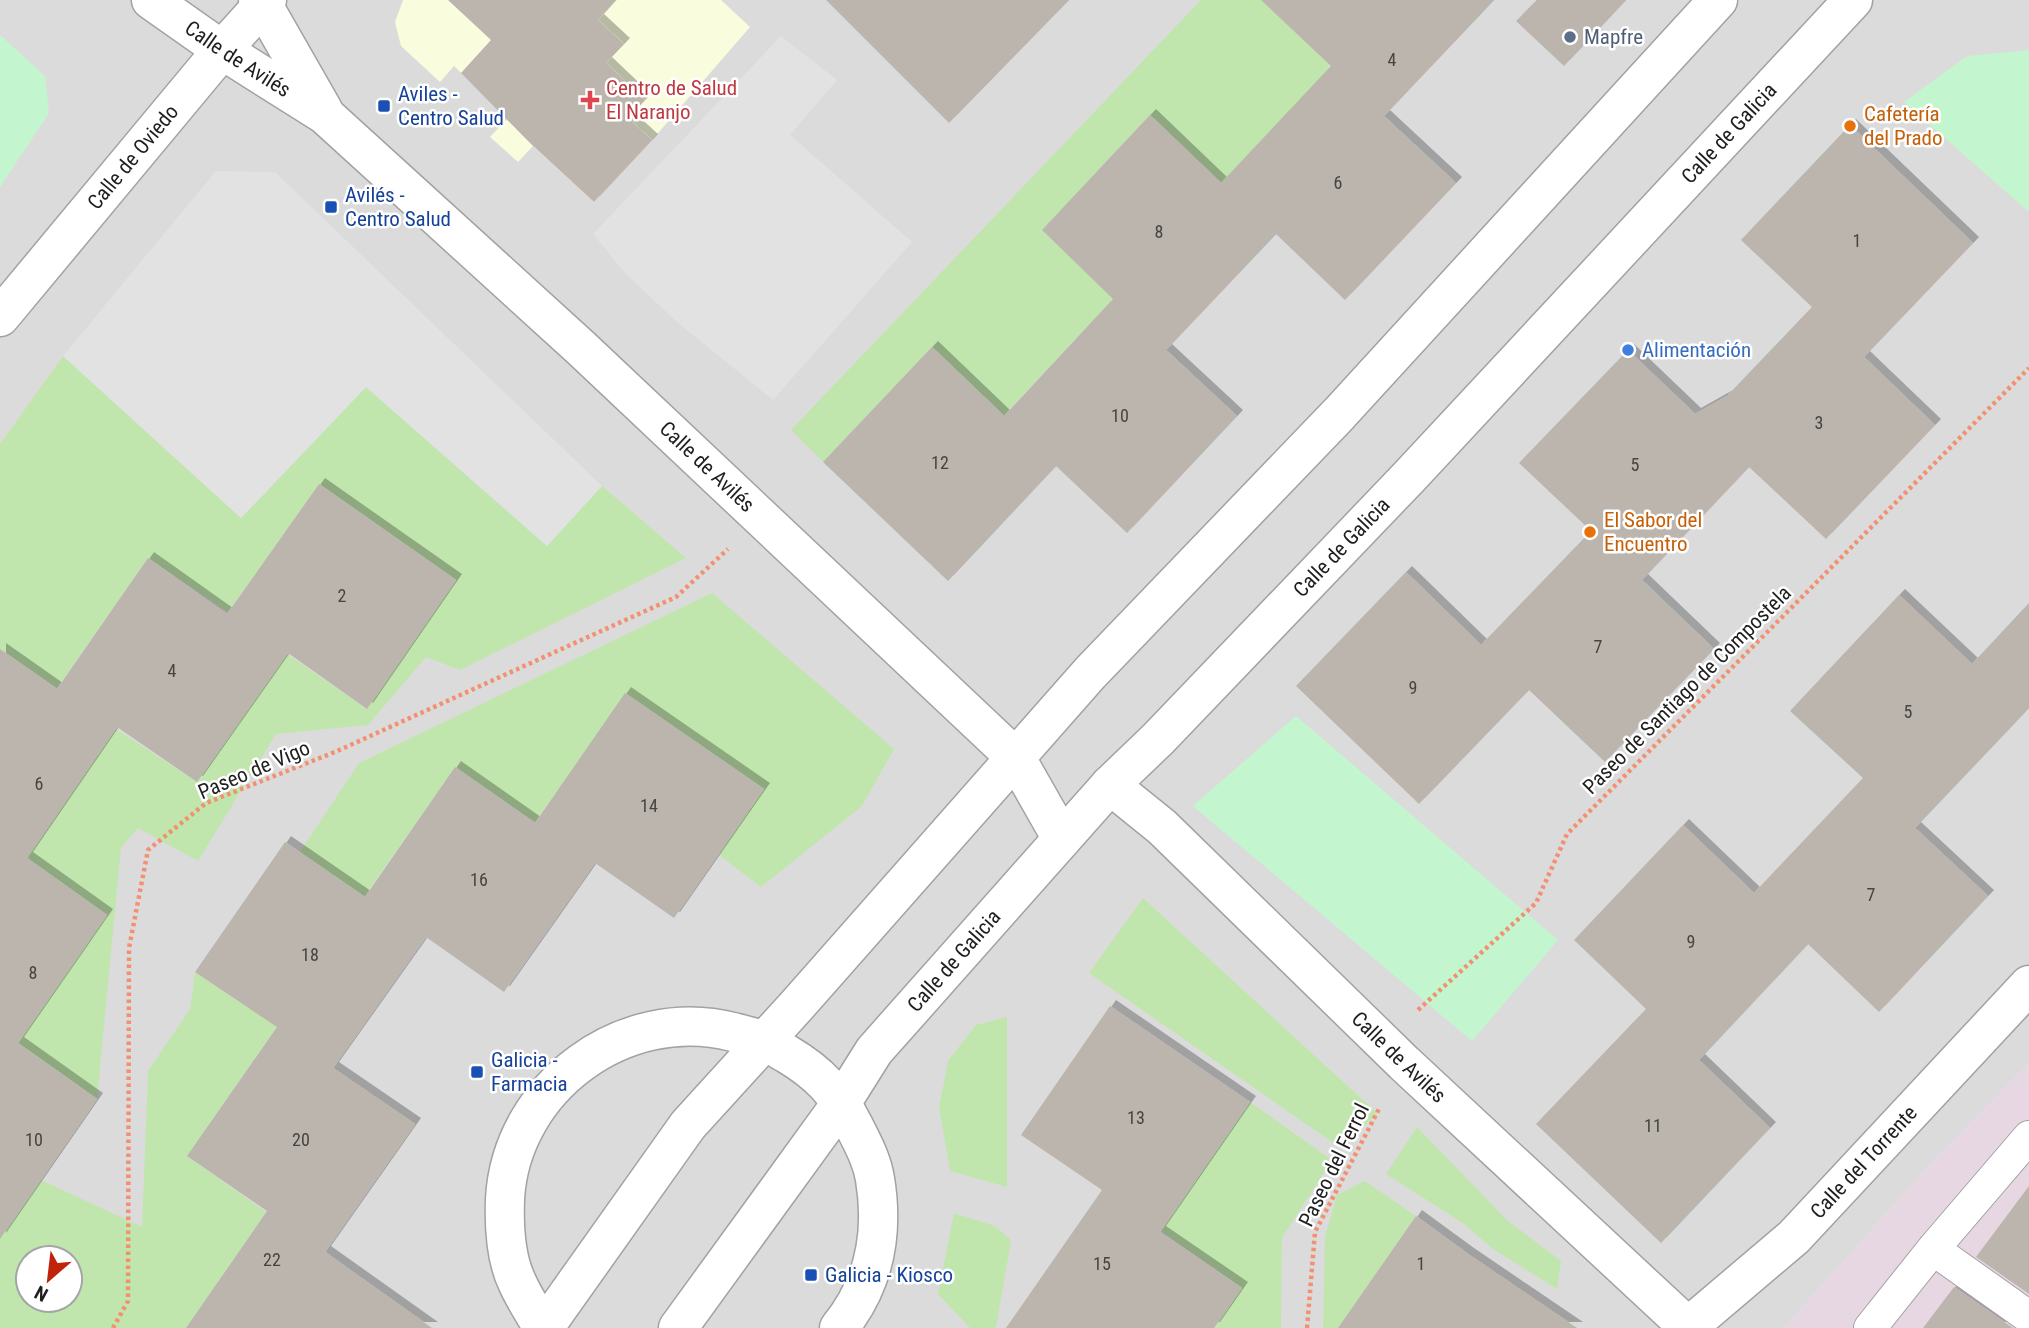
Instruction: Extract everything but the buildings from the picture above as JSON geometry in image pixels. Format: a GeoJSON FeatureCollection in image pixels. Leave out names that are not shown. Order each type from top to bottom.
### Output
{"type":"FeatureCollection","features":[{"type":"Feature","properties":{"kind":"street","name":"Calle de Avilés"},"geometry":{"type":"LineString","coordinates":[[151,0],[222,50],[325,115],[580,347],[1016,758],[1062,839]]}},
{"type":"Feature","properties":{"kind":"street"},"geometry":{"type":"LineString","coordinates":[[839,1328],[855,1309],[875,1257],[880,1209],[873,1164],[842,1102],[813,1070],[763,1040],[713,1027],[674,1026],[632,1035],[591,1055],[552,1087],[523,1129],[507,1178],[504,1228],[516,1280],[543,1328],[688,1125],[763,1040],[799,1003],[1090,673],[1339,414],[1718,0]]}},
{"type":"Feature","properties":{"kind":"street","name":"Calle de Galicia"},"geometry":{"type":"LineString","coordinates":[[678,1328],[842,1102],[874,1051],[1110,785],[1158,739],[1409,477],[1853,0]]}},
{"type":"Feature","properties":{"kind":"street","name":"Calle de Avilés"},"geometry":{"type":"LineString","coordinates":[[263,2],[325,115]]}},
{"type":"Feature","properties":{"kind":"street","name":"Calle de Oviedo"},"geometry":{"type":"LineString","coordinates":[[0,317],[263,2]]}},
{"type":"Feature","properties":{"kind":"street","name":"Calle de Avilés"},"geometry":{"type":"LineString","coordinates":[[1110,785],[1162,827],[1393,1052],[1688,1327]]}},
{"type":"Feature","properties":{"kind":"street","name":"Calle del Torrente"},"geometry":{"type":"LineString","coordinates":[[1688,1327],[1794,1237],[2029,985]]}},
{"type":"Feature","properties":{"kind":"lane"},"geometry":{"type":"LineString","coordinates":[[1870,1328],[1933,1249],[2029,1137]]}},
{"type":"Feature","properties":{"kind":"lane"},"geometry":{"type":"LineString","coordinates":[[1933,1249],[2029,1317]]}},
{"type":"Feature","properties":{"kind":"path","name":"Paseo de Santiago de Compostela"},"geometry":{"type":"LineString","coordinates":[[1393,1052],[1536,903],[1567,834],[2029,368]]}},
{"type":"Feature","properties":{"kind":"path","name":"Paseo de Vigo"},"geometry":{"type":"LineString","coordinates":[[113,1328],[128,1301],[129,948],[148,850],[206,803],[334,752],[676,597],[762,518]]}},
{"type":"Feature","properties":{"kind":"path","name":"Paseo del Ferrol"},"geometry":{"type":"LineString","coordinates":[[1307,1328],[1315,1232],[1393,1052]]}},
{"type":"Feature","properties":{"kind":"shaded area"},"geometry":{"type":"Polygon","coordinates":[[[0,0],[2029,0],[2029,1064],[1934,1160],[1784,1328],[0,1328],[0,0]]]}},
{"type":"Feature","properties":{"kind":"shaded area","name":"Centro de Salud El Naranjo"},"geometry":{"type":"Polygon","coordinates":[[[403,0],[721,0],[750,27],[594,202],[533,146],[518,162],[490,137],[508,118],[454,66],[440,82],[401,46],[395,22],[403,0]]]}},
{"type":"Feature","properties":{"kind":"shaded area"},"geometry":{"type":"Polygon","coordinates":[[[781,36],[837,80],[790,135],[912,242],[773,400],[677,322],[626,274],[593,234],[781,36]]]}},
{"type":"Feature","properties":{"kind":"shaded area"},"geometry":{"type":"Polygon","coordinates":[[[216,171],[275,172],[602,486],[547,546],[366,387],[241,518],[63,356],[216,171]]]}},
{"type":"Feature","properties":{"kind":"shaded area"},"geometry":{"type":"Polygon","coordinates":[[[2029,1064],[2029,1328],[1784,1328],[1934,1160],[2029,1064]]]}},
{"type":"Feature","properties":{"kind":"green space"},"geometry":{"type":"Polygon","coordinates":[[[1201,0],[1261,0],[1331,65],[1227,188],[1150,115],[1042,230],[1113,299],[1004,415],[932,347],[823,462],[791,430],[1201,0]]]}},
{"type":"Feature","properties":{"kind":"green space"},"geometry":{"type":"Polygon","coordinates":[[[0,35],[45,76],[49,113],[0,187],[0,35]]]}},
{"type":"Feature","properties":{"kind":"green space"},"geometry":{"type":"Polygon","coordinates":[[[2029,50],[2029,212],[1904,102],[1967,56],[2029,50]]]}},
{"type":"Feature","properties":{"kind":"green space"},"geometry":{"type":"Polygon","coordinates":[[[63,356],[241,518],[366,387],[547,546],[602,486],[686,558],[460,670],[426,657],[368,725],[276,734],[198,861],[138,828],[121,848],[97,1099],[18,1043],[107,915],[27,858],[116,729],[197,782],[287,654],[367,709],[456,580],[319,484],[228,612],[148,558],[57,688],[0,649],[0,444],[63,356]]]}},
{"type":"Feature","properties":{"kind":"green space"},"geometry":{"type":"Polygon","coordinates":[[[712,593],[894,749],[862,806],[761,887],[719,855],[763,789],[626,694],[535,822],[455,767],[364,897],[300,852],[359,763],[712,593]]]}},
{"type":"Feature","properties":{"kind":"green space"},"geometry":{"type":"Polygon","coordinates":[[[1296,716],[1558,940],[1472,1041],[1193,806],[1296,716]]]}},
{"type":"Feature","properties":{"kind":"green space"},"geometry":{"type":"Polygon","coordinates":[[[1143,898],[1377,1113],[1342,1149],[1089,973],[1143,898]]]}},
{"type":"Feature","properties":{"kind":"green space"},"geometry":{"type":"Polygon","coordinates":[[[195,972],[248,1008],[299,1007],[276,1028],[187,1156],[266,1212],[186,1328],[0,1328],[0,1222],[8,1228],[41,1180],[142,1227],[148,1071],[190,1009],[195,972]]]}},
{"type":"Feature","properties":{"kind":"green space"},"geometry":{"type":"Polygon","coordinates":[[[1007,1017],[1007,1187],[950,1171],[939,1107],[948,1061],[976,1025],[1007,1017]]]}},
{"type":"Feature","properties":{"kind":"green space"},"geometry":{"type":"Polygon","coordinates":[[[1250,1102],[1332,1160],[1282,1238],[1281,1328],[1214,1328],[1242,1288],[1161,1231],[1250,1102]]]}},
{"type":"Feature","properties":{"kind":"green space"},"geometry":{"type":"Polygon","coordinates":[[[1417,1127],[1508,1221],[1561,1261],[1557,1289],[1493,1249],[1464,1224],[1386,1174],[1417,1127]]]}},
{"type":"Feature","properties":{"kind":"green space"},"geometry":{"type":"Polygon","coordinates":[[[1365,1181],[1416,1216],[1338,1328],[1323,1328],[1325,1237],[1337,1195],[1365,1181]]]}},
{"type":"Feature","properties":{"kind":"green space"},"geometry":{"type":"Polygon","coordinates":[[[954,1213],[995,1226],[1011,1240],[996,1328],[970,1328],[938,1294],[954,1213]]]}},
{"type":"Feature","properties":{"kind":"place","name":"Mapfre"},"geometry":{"type":"Point","coordinates":[1570,37]}},
{"type":"Feature","properties":{"kind":"place","name":"Centro de Salud El Naranjo"},"geometry":{"type":"Point","coordinates":[590,100]}},
{"type":"Feature","properties":{"kind":"place","name":"Aviles - Centro Salud"},"geometry":{"type":"Point","coordinates":[384,106]}},
{"type":"Feature","properties":{"kind":"place","name":"Cafetería del Prado"},"geometry":{"type":"Point","coordinates":[1850,126]}},
{"type":"Feature","properties":{"kind":"place","name":"Avilés - Centro Salud"},"geometry":{"type":"Point","coordinates":[331,207]}},
{"type":"Feature","properties":{"kind":"place","name":"Alimentación"},"geometry":{"type":"Point","coordinates":[1628,350]}},
{"type":"Feature","properties":{"kind":"place","name":"El Sabor del Encuentro"},"geometry":{"type":"Point","coordinates":[1590,532]}},
{"type":"Feature","properties":{"kind":"place","name":"Galicia - Farmacia"},"geometry":{"type":"Point","coordinates":[477,1072]}},
{"type":"Feature","properties":{"kind":"place","name":"Galicia - Kiosco"},"geometry":{"type":"Point","coordinates":[811,1275]}}]}
